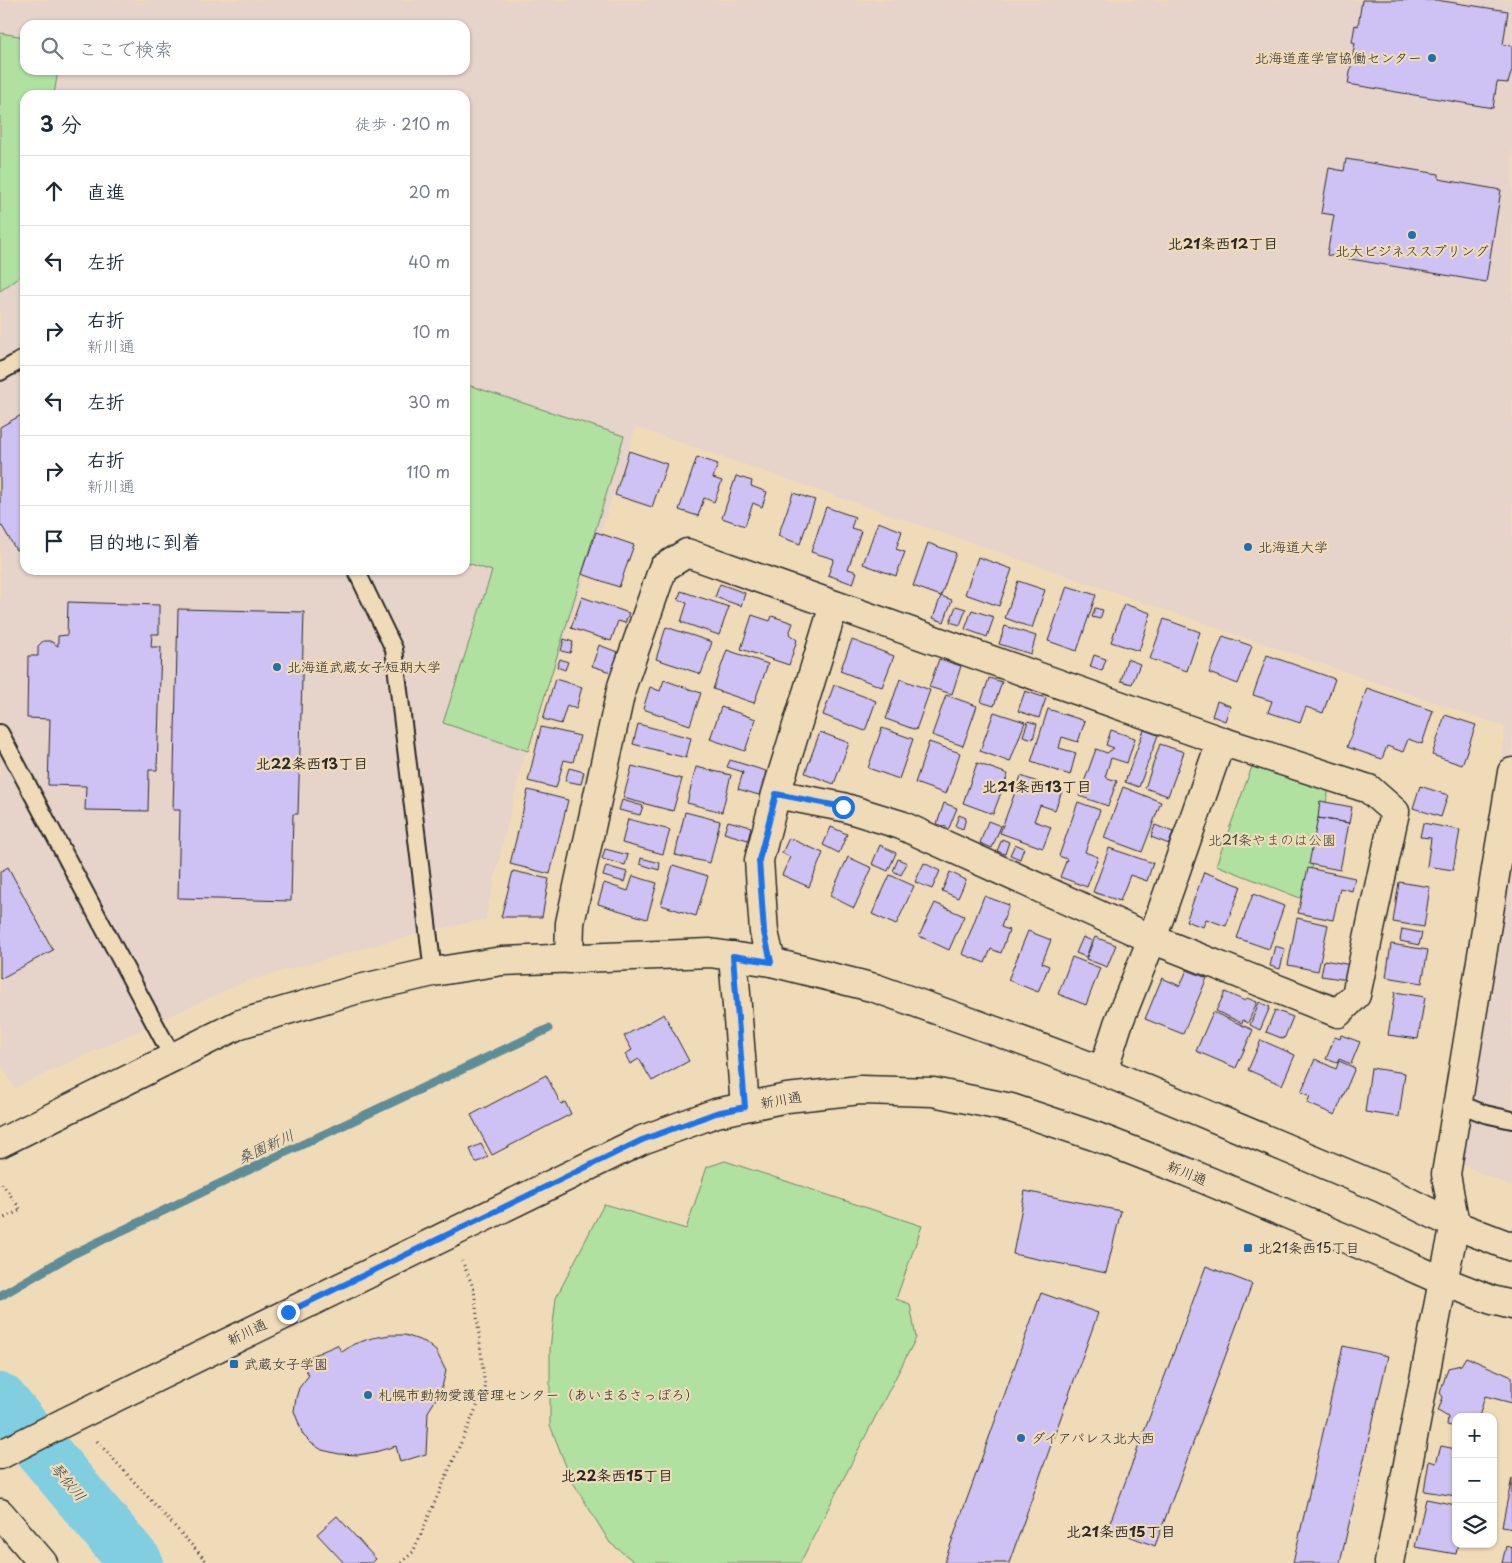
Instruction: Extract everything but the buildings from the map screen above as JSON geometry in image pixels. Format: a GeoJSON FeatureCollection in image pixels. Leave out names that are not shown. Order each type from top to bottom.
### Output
{"type":"FeatureCollection","features":[{"type":"Feature","properties":{"kind":"street"},"geometry":{"type":"LineString","coordinates":[[569,959],[570,923],[622,686],[663,568],[687,553],[1221,741],[1369,789],[1394,812],[1356,994],[1338,1013],[1152,939],[901,825],[843,807],[776,794]]}},
{"type":"Feature","properties":{"kind":"street"},"geometry":{"type":"LineString","coordinates":[[771,962],[764,932],[759,860],[776,794],[834,605]]}},
{"type":"Feature","properties":{"kind":"street"},"geometry":{"type":"LineString","coordinates":[[1103,1072],[1118,1024],[1152,939],[1221,741]]}},
{"type":"Feature","properties":{"kind":"street"},"geometry":{"type":"LineString","coordinates":[[1389,1563],[1455,1225],[1446,1174],[1512,772]]}},
{"type":"Feature","properties":{"kind":"street"},"geometry":{"type":"LineString","coordinates":[[0,1143],[240,1024],[355,990],[433,972],[502,962],[710,953],[771,962],[875,988],[1103,1072],[1382,1188],[1455,1225],[1512,1248]]}},
{"type":"Feature","properties":{"kind":"street"},"geometry":{"type":"LineString","coordinates":[[733,956],[745,1107]]}},
{"type":"Feature","properties":{"kind":"street","name":"新川通"},"geometry":{"type":"LineString","coordinates":[[0,1456],[65,1422],[642,1140],[716,1113],[787,1098],[860,1090],[933,1092],[1011,1108],[1097,1137],[1187,1172],[1443,1281],[1512,1306]]}},
{"type":"Feature","properties":{"kind":"street"},"geometry":{"type":"LineString","coordinates":[[0,1513],[43,1563]]}},
{"type":"Feature","properties":{"kind":"lane"},"geometry":{"type":"LineString","coordinates":[[0,372],[20,361]]}},
{"type":"Feature","properties":{"kind":"lane"},"geometry":{"type":"LineString","coordinates":[[358,575],[394,649],[433,972]]}},
{"type":"Feature","properties":{"kind":"lane"},"geometry":{"type":"LineString","coordinates":[[0,733],[173,1058]]}},
{"type":"Feature","properties":{"kind":"lane"},"geometry":{"type":"LineString","coordinates":[[1457,1103],[1486,1114],[1512,1120]]}},
{"type":"Feature","properties":{"kind":"path"},"geometry":{"type":"LineString","coordinates":[[0,1220],[21,1210],[1,1182]]}},
{"type":"Feature","properties":{"kind":"path"},"geometry":{"type":"LineString","coordinates":[[401,1563],[413,1552],[484,1388],[474,1289],[462,1260]]}},
{"type":"Feature","properties":{"kind":"path"},"geometry":{"type":"LineString","coordinates":[[97,1441],[208,1563]]}},
{"type":"Feature","properties":{"kind":"shaded area","name":"北海道大学"},"geometry":{"type":"Polygon","coordinates":[[[0,0],[1512,0],[1512,1187],[1474,1170],[1439,1150],[1505,727],[636,427],[522,764],[485,919],[417,934],[246,981],[14,1088],[0,1062],[0,0]]]}},
{"type":"Feature","properties":{"kind":"green space"},"geometry":{"type":"Polygon","coordinates":[[[0,33],[20,36],[20,75],[57,75],[55,90],[20,90],[20,277],[0,291],[0,33]]]}},
{"type":"Feature","properties":{"kind":"green space"},"geometry":{"type":"Polygon","coordinates":[[[470,386],[624,436],[528,751],[443,723],[492,571],[470,564],[470,386]]]}},
{"type":"Feature","properties":{"kind":"green space","name":"北21条やまのは公園"},"geometry":{"type":"Polygon","coordinates":[[[1254,761],[1330,784],[1305,900],[1216,865],[1254,761]]]}},
{"type":"Feature","properties":{"kind":"green space"},"geometry":{"type":"Polygon","coordinates":[[[725,1161],[922,1226],[896,1299],[910,1304],[916,1338],[800,1563],[636,1563],[610,1543],[571,1479],[550,1425],[550,1349],[556,1298],[604,1204],[686,1229],[707,1167],[725,1161]]]}},
{"type":"Feature","properties":{"kind":"waterway","name":"桑園新川"},"geometry":{"type":"LineString","coordinates":[[0,1296],[69,1256],[548,1029]]}},
{"type":"Feature","properties":{"kind":"waterway","name":"琴似川"},"geometry":{"type":"LineString","coordinates":[[0,1400],[136,1563]]}},
{"type":"Feature","properties":{"kind":"place","name":"北海道産学官協働センター"},"geometry":{"type":"Point","coordinates":[1432,58]}},
{"type":"Feature","properties":{"kind":"place","name":"北大ビジネススプリング"},"geometry":{"type":"Point","coordinates":[1412,235]}},
{"type":"Feature","properties":{"kind":"place","name":"北海道大学"},"geometry":{"type":"Point","coordinates":[1248,547]}},
{"type":"Feature","properties":{"kind":"place","name":"北海道武蔵女子短期大学"},"geometry":{"type":"Point","coordinates":[277,667]}},
{"type":"Feature","properties":{"kind":"place","name":"北21条西15丁目"},"geometry":{"type":"Point","coordinates":[1248,1248]}},
{"type":"Feature","properties":{"kind":"place","name":"武蔵女子学園"},"geometry":{"type":"Point","coordinates":[234,1364]}},
{"type":"Feature","properties":{"kind":"place","name":"札幌市動物愛護管理センター（あいまるさっぽろ）"},"geometry":{"type":"Point","coordinates":[368,1395]}},
{"type":"Feature","properties":{"kind":"place","name":"ダイアパレス北大西"},"geometry":{"type":"Point","coordinates":[1021,1438]}},
{"type":"Feature","properties":{"kind":"district","name":"北21条西12丁目"},"geometry":{"type":"Point","coordinates":[1223,244]}},
{"type":"Feature","properties":{"kind":"district","name":"北22条西13丁目"},"geometry":{"type":"Point","coordinates":[312,764]}},
{"type":"Feature","properties":{"kind":"district","name":"北21条西13丁目"},"geometry":{"type":"Point","coordinates":[1037,787]}},
{"type":"Feature","properties":{"kind":"district","name":"北22条西15丁目"},"geometry":{"type":"Point","coordinates":[617,1476]}},
{"type":"Feature","properties":{"kind":"district","name":"北21条西15丁目"},"geometry":{"type":"Point","coordinates":[1121,1532]}},
{"type":"Feature","properties":{"kind":"route"},"geometry":{"type":"LineString","coordinates":[[288,1312],[642,1140],[716,1113],[745,1107],[733,956],[771,962],[764,932],[759,860],[776,794],[843,807]]}}]}
